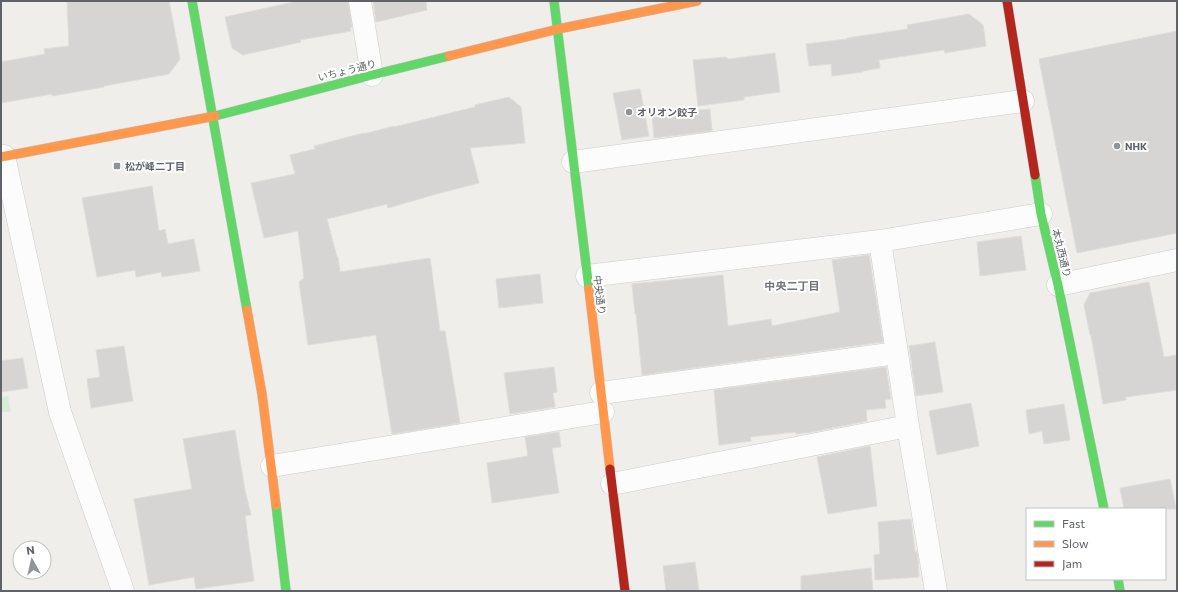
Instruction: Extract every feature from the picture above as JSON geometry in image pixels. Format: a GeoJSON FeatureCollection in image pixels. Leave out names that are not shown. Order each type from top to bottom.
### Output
{"type":"FeatureCollection","features":[{"type":"Feature","properties":{"kind":"street"},"geometry":{"type":"LineString","coordinates":[[192,1],[262,394],[272,466],[286,591]]}},
{"type":"Feature","properties":{"kind":"street"},"geometry":{"type":"LineString","coordinates":[[360,1],[372,75]]}},
{"type":"Feature","properties":{"kind":"street","name":"中央通り"},"geometry":{"type":"LineString","coordinates":[[554,1],[625,591]]}},
{"type":"Feature","properties":{"kind":"street","name":"いちょう通り"},"geometry":{"type":"LineString","coordinates":[[3,156],[213,117],[372,75],[558,29],[697,1]]}},
{"type":"Feature","properties":{"kind":"street","name":"本丸西通り"},"geometry":{"type":"LineString","coordinates":[[1007,1],[1041,214],[1058,285],[1104,508]]}},
{"type":"Feature","properties":{"kind":"street"},"geometry":{"type":"LineString","coordinates":[[574,162],[1023,101]]}},
{"type":"Feature","properties":{"kind":"street"},"geometry":{"type":"LineString","coordinates":[[3,156],[60,412],[123,591]]}},
{"type":"Feature","properties":{"kind":"street"},"geometry":{"type":"LineString","coordinates":[[587,276],[880,241],[1041,214]]}},
{"type":"Feature","properties":{"kind":"street"},"geometry":{"type":"LineString","coordinates":[[880,241],[908,426],[936,591]]}},
{"type":"Feature","properties":{"kind":"street"},"geometry":{"type":"LineString","coordinates":[[1058,285],[1177,260]]}},
{"type":"Feature","properties":{"kind":"street"},"geometry":{"type":"LineString","coordinates":[[272,466],[602,402],[897,353]]}},
{"type":"Feature","properties":{"kind":"street"},"geometry":{"type":"LineString","coordinates":[[612,484],[908,426]]}},
{"type":"Feature","properties":{"kind":"street"},"geometry":{"type":"LineString","coordinates":[[1118,580],[1120,591]]}},
{"type":"Feature","properties":{"kind":"green space"},"geometry":{"type":"Polygon","coordinates":[[[8,396],[11,412],[1,412],[1,397],[8,396]]]}},
{"type":"Feature","properties":{"kind":"building"},"geometry":{"type":"Polygon","coordinates":[[[67,1],[169,1],[180,59],[169,74],[52,96],[52,94],[1,103],[1,62],[45,54],[44,49],[69,46],[67,1]]]}},
{"type":"Feature","properties":{"kind":"building"},"geometry":{"type":"Polygon","coordinates":[[[298,1],[348,1],[352,27],[350,28],[351,31],[300,40],[301,42],[243,55],[232,48],[225,17],[298,1]]]}},
{"type":"Feature","properties":{"kind":"building"},"geometry":{"type":"Polygon","coordinates":[[[373,1],[426,1],[427,10],[376,22],[373,1]]]}},
{"type":"Feature","properties":{"kind":"building"},"geometry":{"type":"Polygon","coordinates":[[[969,14],[983,25],[986,46],[945,53],[944,50],[879,60],[880,68],[832,76],[831,64],[809,66],[806,44],[908,29],[907,25],[969,14]]]}},
{"type":"Feature","properties":{"kind":"building","name":"NHK"},"geometry":{"type":"Polygon","coordinates":[[[1177,31],[1177,233],[1077,253],[1039,59],[1177,31]]]}},
{"type":"Feature","properties":{"kind":"building"},"geometry":{"type":"Polygon","coordinates":[[[775,53],[780,92],[744,97],[744,100],[698,106],[693,60],[725,57],[729,59],[775,53]]]}},
{"type":"Feature","properties":{"kind":"building"},"geometry":{"type":"Polygon","coordinates":[[[640,89],[649,136],[622,140],[613,93],[640,89]]]}},
{"type":"Feature","properties":{"kind":"building"},"geometry":{"type":"Polygon","coordinates":[[[509,97],[521,107],[525,143],[470,148],[479,183],[388,208],[387,204],[327,219],[338,257],[340,272],[430,258],[440,331],[445,331],[460,423],[392,434],[376,335],[308,345],[299,282],[304,278],[298,231],[264,238],[251,183],[295,174],[290,155],[315,149],[314,146],[475,107],[475,105],[509,97]]]}},
{"type":"Feature","properties":{"kind":"building"},"geometry":{"type":"Polygon","coordinates":[[[710,109],[712,131],[654,138],[652,115],[710,109]]]}},
{"type":"Feature","properties":{"kind":"building"},"geometry":{"type":"Polygon","coordinates":[[[152,186],[159,231],[165,229],[168,244],[194,239],[200,271],[162,277],[161,272],[136,277],[135,270],[97,277],[82,198],[152,186]]]}},
{"type":"Feature","properties":{"kind":"building"},"geometry":{"type":"Polygon","coordinates":[[[1021,236],[1026,270],[980,276],[977,242],[1021,236]]]}},
{"type":"Feature","properties":{"kind":"building"},"geometry":{"type":"Polygon","coordinates":[[[869,255],[883,342],[642,375],[632,284],[723,275],[728,326],[771,319],[772,326],[840,312],[832,260],[869,255]]]}},
{"type":"Feature","properties":{"kind":"building"},"geometry":{"type":"Polygon","coordinates":[[[540,274],[543,303],[499,308],[496,279],[540,274]]]}},
{"type":"Feature","properties":{"kind":"building"},"geometry":{"type":"Polygon","coordinates":[[[1149,282],[1164,357],[1177,355],[1177,390],[1126,397],[1126,400],[1103,404],[1091,335],[1084,305],[1090,293],[1149,282]]]}},
{"type":"Feature","properties":{"kind":"building"},"geometry":{"type":"Polygon","coordinates":[[[935,342],[943,392],[916,396],[909,346],[935,342]]]}},
{"type":"Feature","properties":{"kind":"building"},"geometry":{"type":"Polygon","coordinates":[[[124,346],[133,401],[91,408],[87,379],[100,377],[96,350],[124,346]]]}},
{"type":"Feature","properties":{"kind":"building"},"geometry":{"type":"Polygon","coordinates":[[[23,358],[28,388],[1,392],[1,361],[23,358]]]}},
{"type":"Feature","properties":{"kind":"building"},"geometry":{"type":"Polygon","coordinates":[[[554,367],[557,392],[553,393],[555,407],[510,414],[504,373],[554,367]]]}},
{"type":"Feature","properties":{"kind":"building"},"geometry":{"type":"Polygon","coordinates":[[[886,367],[891,399],[885,400],[886,408],[866,410],[867,421],[812,432],[796,434],[795,432],[750,437],[751,441],[719,445],[714,390],[886,367]]]}},
{"type":"Feature","properties":{"kind":"building"},"geometry":{"type":"Polygon","coordinates":[[[971,403],[979,446],[937,455],[929,411],[971,403]]]}},
{"type":"Feature","properties":{"kind":"building"},"geometry":{"type":"Polygon","coordinates":[[[1064,404],[1070,440],[1044,444],[1042,431],[1029,434],[1026,410],[1064,404]]]}},
{"type":"Feature","properties":{"kind":"building"},"geometry":{"type":"Polygon","coordinates":[[[235,430],[245,490],[251,515],[245,516],[254,581],[196,589],[194,577],[149,585],[134,499],[192,489],[183,439],[235,430]]]}},
{"type":"Feature","properties":{"kind":"building"},"geometry":{"type":"Polygon","coordinates":[[[559,432],[561,447],[552,448],[559,493],[492,503],[487,463],[528,456],[525,437],[559,432]]]}},
{"type":"Feature","properties":{"kind":"building"},"geometry":{"type":"Polygon","coordinates":[[[870,446],[877,506],[828,514],[817,457],[870,446]]]}},
{"type":"Feature","properties":{"kind":"building"},"geometry":{"type":"Polygon","coordinates":[[[1170,479],[1176,509],[1124,508],[1120,488],[1170,479]]]}},
{"type":"Feature","properties":{"kind":"building"},"geometry":{"type":"Polygon","coordinates":[[[911,519],[915,552],[917,552],[918,559],[919,577],[875,580],[874,555],[880,554],[878,522],[911,519]]]}},
{"type":"Feature","properties":{"kind":"building"},"geometry":{"type":"Polygon","coordinates":[[[695,562],[699,591],[666,591],[663,566],[695,562]]]}},
{"type":"Feature","properties":{"kind":"building"},"geometry":{"type":"Polygon","coordinates":[[[871,568],[873,591],[801,591],[801,576],[871,568]]]}},
{"type":"Feature","properties":{"kind":"traffic: fast"},"geometry":{"type":"LineString","coordinates":[[192,1],[247,310]]}},
{"type":"Feature","properties":{"kind":"traffic: fast"},"geometry":{"type":"LineString","coordinates":[[554,1],[589,289]]}},
{"type":"Feature","properties":{"kind":"traffic: fast"},"geometry":{"type":"LineString","coordinates":[[215,116],[449,56]]}},
{"type":"Feature","properties":{"kind":"traffic: fast"},"geometry":{"type":"LineString","coordinates":[[1035,175],[1041,214],[1058,285],[1104,508]]}},
{"type":"Feature","properties":{"kind":"traffic: fast"},"geometry":{"type":"LineString","coordinates":[[276,505],[286,591]]}},
{"type":"Feature","properties":{"kind":"traffic: fast"},"geometry":{"type":"LineString","coordinates":[[1118,580],[1120,591]]}},
{"type":"Feature","properties":{"kind":"traffic: slow"},"geometry":{"type":"LineString","coordinates":[[449,56],[558,29],[697,1]]}},
{"type":"Feature","properties":{"kind":"traffic: slow"},"geometry":{"type":"LineString","coordinates":[[1,157],[215,116]]}},
{"type":"Feature","properties":{"kind":"traffic: slow"},"geometry":{"type":"LineString","coordinates":[[589,289],[610,469]]}},
{"type":"Feature","properties":{"kind":"traffic: slow"},"geometry":{"type":"LineString","coordinates":[[247,310],[262,394],[276,505]]}},
{"type":"Feature","properties":{"kind":"traffic: jam"},"geometry":{"type":"LineString","coordinates":[[1007,1],[1035,175]]}},
{"type":"Feature","properties":{"kind":"traffic: jam"},"geometry":{"type":"LineString","coordinates":[[610,469],[625,591]]}},
{"type":"Feature","properties":{"kind":"place","name":"オリオン餃子"},"geometry":{"type":"Point","coordinates":[629,112]}},
{"type":"Feature","properties":{"kind":"place","name":"NHK"},"geometry":{"type":"Point","coordinates":[1117,146]}},
{"type":"Feature","properties":{"kind":"place","name":"松が峰二丁目"},"geometry":{"type":"Point","coordinates":[117,166]}},
{"type":"Feature","properties":{"kind":"district","name":"中央二丁目"},"geometry":{"type":"Point","coordinates":[792,285]}}]}
